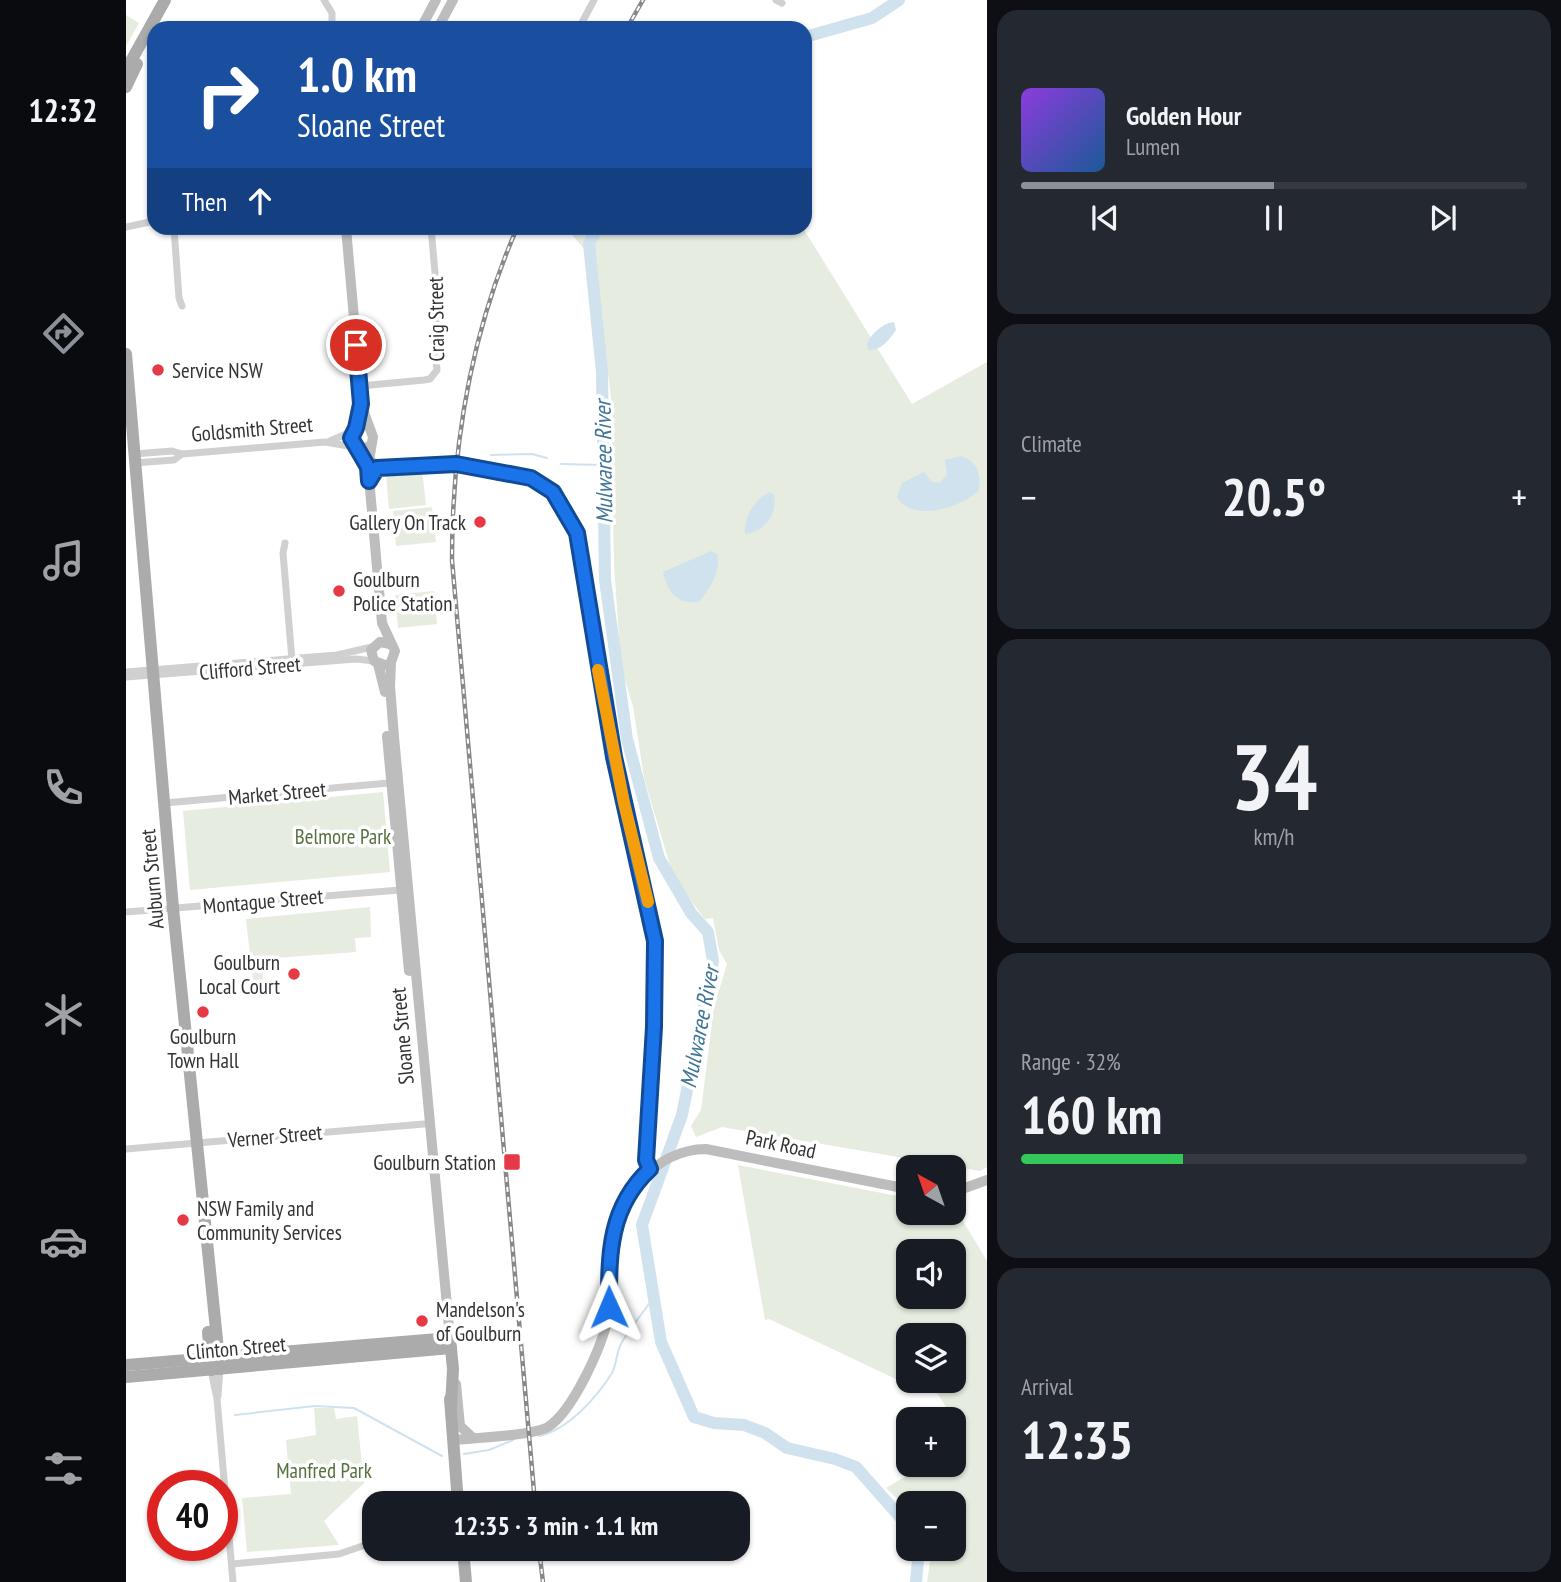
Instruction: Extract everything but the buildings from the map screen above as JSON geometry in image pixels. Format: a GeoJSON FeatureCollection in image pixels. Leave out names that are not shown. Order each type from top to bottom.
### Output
{"type":"FeatureCollection","features":[{"type":"Feature","properties":{"kind":"main road"},"geometry":{"type":"LineString","coordinates":[[153,21],[165,0]]}},
{"type":"Feature","properties":{"kind":"main road"},"geometry":{"type":"LineString","coordinates":[[161,21],[173,0]]}},
{"type":"Feature","properties":{"kind":"main road"},"geometry":{"type":"LineString","coordinates":[[126,70],[147,32]]}},
{"type":"Feature","properties":{"kind":"main road"},"geometry":{"type":"LineString","coordinates":[[126,87],[147,47]]}},
{"type":"Feature","properties":{"kind":"main road","name":"Auburn Street"},"geometry":{"type":"LineString","coordinates":[[126,354],[130,459]]}},
{"type":"Feature","properties":{"kind":"main road","name":"Auburn Street"},"geometry":{"type":"LineString","coordinates":[[126,426],[215,1364]]}},
{"type":"Feature","properties":{"kind":"main road","name":"Auburn Street"},"geometry":{"type":"LineString","coordinates":[[150,672],[165,803],[170,908]]}},
{"type":"Feature","properties":{"kind":"main road","name":"Clinton Street"},"geometry":{"type":"LineString","coordinates":[[126,1377],[215,1364],[447,1343]]}},
{"type":"Feature","properties":{"kind":"main road","name":"Sloane Street"},"geometry":{"type":"LineString","coordinates":[[447,1343],[453,1369],[451,1406]]}},
{"type":"Feature","properties":{"kind":"main road","name":"Sloane Street"},"geometry":{"type":"LineString","coordinates":[[447,1343],[457,1491]]}},
{"type":"Feature","properties":{"kind":"main road","name":"Clinton Street"},"geometry":{"type":"LineString","coordinates":[[126,1365],[215,1364]]}},
{"type":"Feature","properties":{"kind":"main road"},"geometry":{"type":"LineString","coordinates":[[464,1561],[466,1582]]}},
{"type":"Feature","properties":{"kind":"street"},"geometry":{"type":"LineString","coordinates":[[324,0],[332,13],[332,21]]}},
{"type":"Feature","properties":{"kind":"street"},"geometry":{"type":"LineString","coordinates":[[425,21],[436,0]]}},
{"type":"Feature","properties":{"kind":"street"},"geometry":{"type":"LineString","coordinates":[[442,21],[453,0]]}},
{"type":"Feature","properties":{"kind":"street"},"geometry":{"type":"LineString","coordinates":[[583,21],[594,0]]}},
{"type":"Feature","properties":{"kind":"street"},"geometry":{"type":"LineString","coordinates":[[126,218],[139,222]]}},
{"type":"Feature","properties":{"kind":"street"},"geometry":{"type":"LineString","coordinates":[[126,227],[147,221]]}},
{"type":"Feature","properties":{"kind":"street"},"geometry":{"type":"LineString","coordinates":[[174,235],[179,298],[182,306]]}},
{"type":"Feature","properties":{"kind":"street"},"geometry":{"type":"LineString","coordinates":[[347,235],[361,404],[373,437],[364,453],[382,623],[390,644],[375,645],[382,623]]}},
{"type":"Feature","properties":{"kind":"street","name":"Craig Street"},"geometry":{"type":"LineString","coordinates":[[360,386],[430,379],[437,370],[435,347],[438,306],[432,235]]}},
{"type":"Feature","properties":{"kind":"street"},"geometry":{"type":"LineString","coordinates":[[361,404],[351,441],[375,464],[384,466]]}},
{"type":"Feature","properties":{"kind":"street"},"geometry":{"type":"LineString","coordinates":[[354,430],[369,429]]}},
{"type":"Feature","properties":{"kind":"street","name":"Goldsmith Street"},"geometry":{"type":"LineString","coordinates":[[130,459],[173,451],[181,454],[326,442],[354,430]]}},
{"type":"Feature","properties":{"kind":"street","name":"Goldsmith Street"},"geometry":{"type":"LineString","coordinates":[[326,442],[364,453]]}},
{"type":"Feature","properties":{"kind":"street"},"geometry":{"type":"LineString","coordinates":[[369,481],[377,468],[412,464],[456,464],[531,478],[551,489],[572,522],[581,551],[612,745],[655,941],[655,1010],[646,1160],[650,1169],[637,1185],[612,1236],[605,1326],[567,1407],[543,1429],[453,1440]]}},
{"type":"Feature","properties":{"kind":"street"},"geometry":{"type":"LineString","coordinates":[[285,543],[283,553],[292,661]]}},
{"type":"Feature","properties":{"kind":"street","name":"Sloane Street"},"geometry":{"type":"LineString","coordinates":[[390,644],[395,651],[391,662],[394,737],[447,1343]]}},
{"type":"Feature","properties":{"kind":"street","name":"Clifford Street"},"geometry":{"type":"LineString","coordinates":[[292,661],[337,655],[375,645]]}},
{"type":"Feature","properties":{"kind":"street","name":"Sloane Street"},"geometry":{"type":"LineString","coordinates":[[375,645],[376,663],[383,680],[389,783],[447,1343]]}},
{"type":"Feature","properties":{"kind":"street","name":"Clifford Street"},"geometry":{"type":"LineString","coordinates":[[126,672],[292,661],[356,659],[376,663]]}},
{"type":"Feature","properties":{"kind":"street"},"geometry":{"type":"LineString","coordinates":[[376,663],[391,662]]}},
{"type":"Feature","properties":{"kind":"street","name":"Clifford Street"},"geometry":{"type":"LineString","coordinates":[[126,677],[150,672]]}},
{"type":"Feature","properties":{"kind":"street"},"geometry":{"type":"LineString","coordinates":[[389,783],[394,772],[394,737]]}},
{"type":"Feature","properties":{"kind":"street","name":"Market Street"},"geometry":{"type":"LineString","coordinates":[[165,803],[389,783]]}},
{"type":"Feature","properties":{"kind":"street"},"geometry":{"type":"LineString","coordinates":[[400,890],[404,886],[404,845]]}},
{"type":"Feature","properties":{"kind":"street","name":"Montague Street"},"geometry":{"type":"LineString","coordinates":[[126,912],[400,890]]}},
{"type":"Feature","properties":{"kind":"street"},"geometry":{"type":"LineString","coordinates":[[412,928],[414,915]]}},
{"type":"Feature","properties":{"kind":"street","name":"Verner Street"},"geometry":{"type":"LineString","coordinates":[[126,1149],[424,1124]]}},
{"type":"Feature","properties":{"kind":"street","name":"Park Road"},"geometry":{"type":"LineString","coordinates":[[650,1169],[680,1153],[699,1149],[722,1151],[896,1187]]}},
{"type":"Feature","properties":{"kind":"street"},"geometry":{"type":"LineString","coordinates":[[966,1188],[987,1180]]}},
{"type":"Feature","properties":{"kind":"street","name":"Auburn Street"},"geometry":{"type":"LineString","coordinates":[[215,1364],[233,1582]]}},
{"type":"Feature","properties":{"kind":"street"},"geometry":{"type":"LineString","coordinates":[[453,1369],[460,1426],[473,1438]]}},
{"type":"Feature","properties":{"kind":"street"},"geometry":{"type":"LineString","coordinates":[[232,1564],[339,1554],[362,1546]]}},
{"type":"Feature","properties":{"kind":"green space"},"geometry":{"type":"Polygon","coordinates":[[[126,15],[139,23],[126,46],[126,15]]]}},
{"type":"Feature","properties":{"kind":"green space"},"geometry":{"type":"Polygon","coordinates":[[[572,235],[807,235],[912,404],[987,362],[987,1167],[980,1171],[966,1169],[966,1155],[896,1157],[722,1127],[696,1137],[691,1126],[701,1110],[714,1007],[727,964],[719,950],[713,918],[705,919],[674,879],[644,778],[633,706],[621,668],[614,564],[611,397],[593,259],[572,235]]]}},
{"type":"Feature","properties":{"kind":"green space"},"geometry":{"type":"Polygon","coordinates":[[[422,470],[426,505],[389,509],[386,474],[422,470]]]}},
{"type":"Feature","properties":{"kind":"green space"},"geometry":{"type":"Polygon","coordinates":[[[432,507],[436,542],[396,546],[393,511],[432,507]]]}},
{"type":"Feature","properties":{"kind":"green space"},"geometry":{"type":"Polygon","coordinates":[[[434,591],[437,624],[398,628],[395,595],[434,591]]]}},
{"type":"Feature","properties":{"kind":"green space","name":"Belmore Park"},"geometry":{"type":"Polygon","coordinates":[[[383,792],[390,872],[190,890],[183,811],[383,792]]]}},
{"type":"Feature","properties":{"kind":"green space"},"geometry":{"type":"Polygon","coordinates":[[[370,907],[371,937],[355,938],[356,952],[262,959],[264,990],[254,991],[246,919],[370,907]]]}},
{"type":"Feature","properties":{"kind":"green space"},"geometry":{"type":"Polygon","coordinates":[[[738,1165],[896,1196],[896,1225],[965,1225],[987,1261],[987,1582],[927,1582],[930,1561],[966,1561],[966,1491],[896,1491],[896,1498],[886,1488],[904,1477],[966,1477],[966,1407],[946,1407],[937,1393],[966,1393],[966,1323],[896,1323],[896,1379],[769,1319],[765,1320],[738,1165]]]}},
{"type":"Feature","properties":{"kind":"green space","name":"Manfred Park"},"geometry":{"type":"Polygon","coordinates":[[[314,1408],[334,1408],[336,1419],[357,1416],[364,1483],[324,1521],[339,1545],[247,1552],[242,1498],[291,1494],[286,1440],[316,1435],[314,1408]]]}},
{"type":"Feature","properties":{"kind":"water"},"geometry":{"type":"Polygon","coordinates":[[[894,322],[896,330],[887,341],[877,349],[868,350],[867,343],[875,332],[894,322]]]}},
{"type":"Feature","properties":{"kind":"water"},"geometry":{"type":"Polygon","coordinates":[[[962,456],[972,462],[979,474],[979,490],[971,497],[949,507],[925,511],[904,505],[897,497],[902,483],[924,472],[932,482],[939,483],[947,475],[945,460],[962,456]]]}},
{"type":"Feature","properties":{"kind":"water"},"geometry":{"type":"Polygon","coordinates":[[[770,492],[774,495],[775,502],[772,515],[764,526],[745,534],[751,509],[759,499],[770,492]]]}},
{"type":"Feature","properties":{"kind":"water"},"geometry":{"type":"Polygon","coordinates":[[[711,551],[717,554],[718,567],[710,586],[699,602],[679,599],[667,586],[663,572],[711,551]]]}},
{"type":"Feature","properties":{"kind":"waterway","name":"Mulwaree River"},"geometry":{"type":"LineString","coordinates":[[812,35],[872,18],[899,0]]}},
{"type":"Feature","properties":{"kind":"waterway","name":"Mulwaree River"},"geometry":{"type":"LineString","coordinates":[[594,235],[589,244],[602,372],[605,580],[627,739],[659,858],[691,913],[708,932],[713,961],[682,1115],[642,1225],[661,1342],[694,1417],[714,1423],[744,1425],[765,1433],[787,1448],[835,1459],[856,1467],[896,1512]]}},
{"type":"Feature","properties":{"kind":"waterway"},"geometry":{"type":"LineString","coordinates":[[491,455],[532,454],[547,458]]}},
{"type":"Feature","properties":{"kind":"waterway"},"geometry":{"type":"LineString","coordinates":[[561,464],[604,465]]}},
{"type":"Feature","properties":{"kind":"waterway"},"geometry":{"type":"LineString","coordinates":[[539,1436],[550,1433],[571,1420],[598,1392],[612,1373],[622,1342],[653,1298]]}},
{"type":"Feature","properties":{"kind":"waterway"},"geometry":{"type":"LineString","coordinates":[[235,1415],[315,1406],[354,1408],[442,1456]]}},
{"type":"Feature","properties":{"kind":"waterway"},"geometry":{"type":"LineString","coordinates":[[464,1454],[489,1450],[513,1440]]}},
{"type":"Feature","properties":{"kind":"waterway","name":"Mulwaree River"},"geometry":{"type":"LineString","coordinates":[[916,1582],[918,1561]]}},
{"type":"Feature","properties":{"kind":"railway"},"geometry":{"type":"LineString","coordinates":[[631,21],[643,0]]}},
{"type":"Feature","properties":{"kind":"railway"},"geometry":{"type":"LineString","coordinates":[[514,235],[487,308],[467,390],[456,474],[452,560],[534,1491]]}},
{"type":"Feature","properties":{"kind":"railway"},"geometry":{"type":"LineString","coordinates":[[540,1561],[543,1582]]}},
{"type":"Feature","properties":{"kind":"slow traffic"},"geometry":{"type":"LineString","coordinates":[[598,670],[624,803],[648,902]]}},
{"type":"Feature","properties":{"kind":"place","name":"Service NSW"},"geometry":{"type":"Point","coordinates":[158,370]}},
{"type":"Feature","properties":{"kind":"place","name":"Gallery On Track"},"geometry":{"type":"Point","coordinates":[480,522]}},
{"type":"Feature","properties":{"kind":"place","name":"Goulburn Police Station"},"geometry":{"type":"Point","coordinates":[339,591]}},
{"type":"Feature","properties":{"kind":"place","name":"Goulburn Local Court"},"geometry":{"type":"Point","coordinates":[294,974]}},
{"type":"Feature","properties":{"kind":"place","name":"Goulburn Town Hall"},"geometry":{"type":"Point","coordinates":[203,1012]}},
{"type":"Feature","properties":{"kind":"place","name":"Goulburn Station"},"geometry":{"type":"Point","coordinates":[512,1162]}},
{"type":"Feature","properties":{"kind":"place","name":"NSW Family and Community Services"},"geometry":{"type":"Point","coordinates":[183,1220]}},
{"type":"Feature","properties":{"kind":"place","name":"Mandelson's of Goulburn"},"geometry":{"type":"Point","coordinates":[422,1321]}},
{"type":"Feature","properties":{"kind":"route"},"geometry":{"type":"LineString","coordinates":[[356,345],[361,404],[351,441],[359,449],[368,467],[369,481],[377,468],[412,464],[456,464],[527,477],[544,484],[553,492],[577,533],[614,757],[649,906],[656,952],[653,1061],[646,1160],[650,1169],[637,1185],[612,1236],[608,1252],[609,1307]]}}]}
